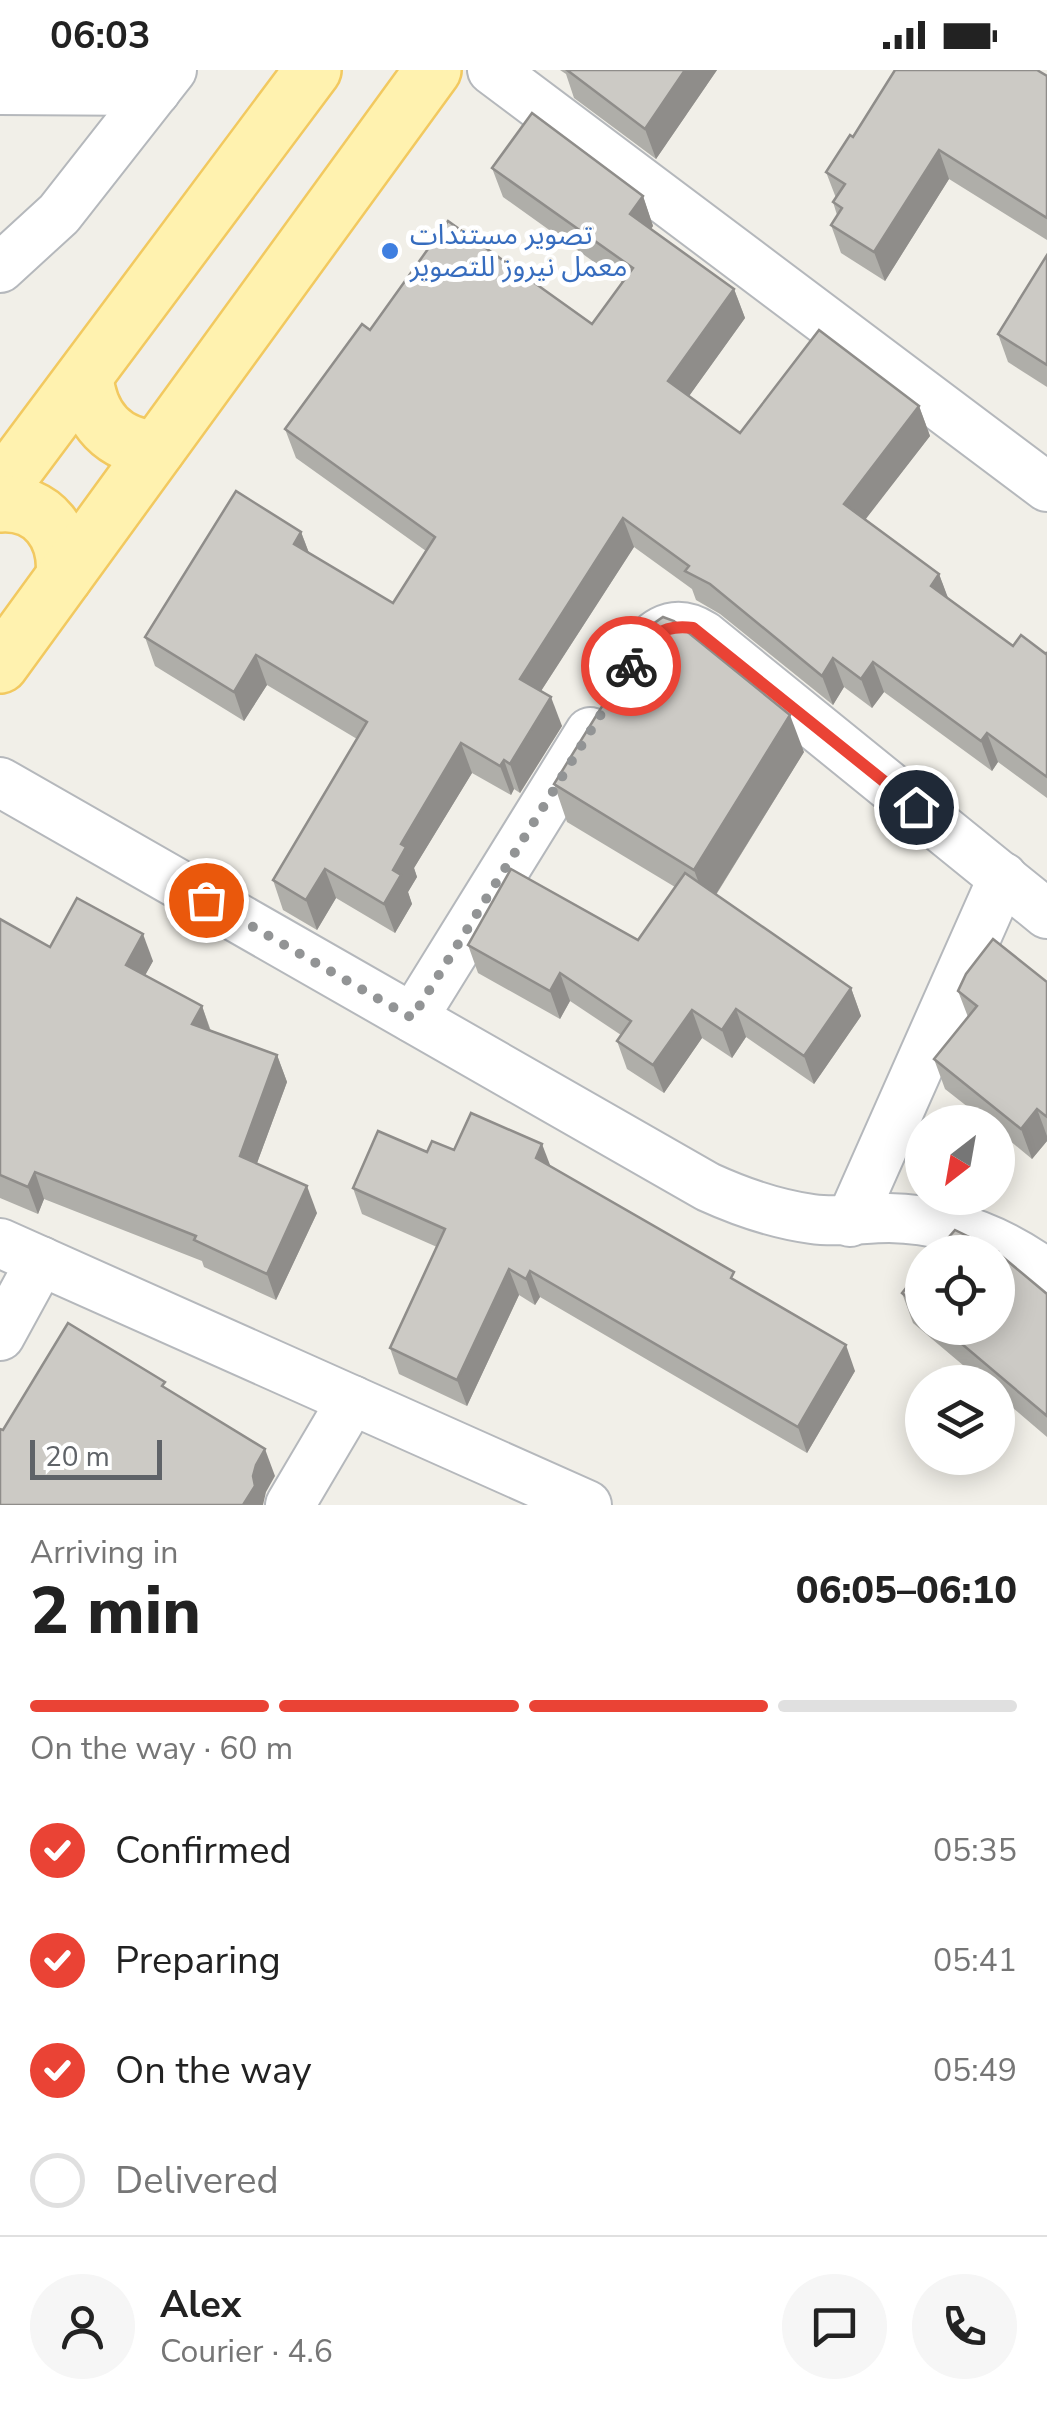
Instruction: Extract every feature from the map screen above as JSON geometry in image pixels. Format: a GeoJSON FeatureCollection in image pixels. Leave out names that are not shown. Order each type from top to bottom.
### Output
{"type":"FeatureCollection","features":[{"type":"Feature","properties":{"kind":"main road"},"geometry":{"type":"LineString","coordinates":[[0,490],[313,70]]}},
{"type":"Feature","properties":{"kind":"main road"},"geometry":{"type":"LineString","coordinates":[[0,665],[433,70]]}},
{"type":"Feature","properties":{"kind":"main road"},"geometry":{"type":"LineString","coordinates":[[85,376],[87,396],[105,429],[138,448],[157,449]]}},
{"type":"Feature","properties":{"kind":"main road"},"geometry":{"type":"LineString","coordinates":[[0,504],[22,505],[52,524],[62,540],[66,558],[64,577]]}},
{"type":"Feature","properties":{"kind":"street"},"geometry":{"type":"LineString","coordinates":[[492,70],[1047,488]]}},
{"type":"Feature","properties":{"kind":"street"},"geometry":{"type":"LineString","coordinates":[[0,90],[164,80]]}},
{"type":"Feature","properties":{"kind":"street"},"geometry":{"type":"LineString","coordinates":[[0,268],[58,214],[164,80]]}},
{"type":"Feature","properties":{"kind":"street"},"geometry":{"type":"LineString","coordinates":[[412,1018],[645,644],[655,633],[669,627],[693,628],[703,634],[1047,914]]}},
{"type":"Feature","properties":{"kind":"street"},"geometry":{"type":"LineString","coordinates":[[0,782],[708,1187],[742,1202],[814,1220],[850,1222],[885,1218],[956,1227],[1022,1255],[1047,1274]]}},
{"type":"Feature","properties":{"kind":"street"},"geometry":{"type":"LineString","coordinates":[[850,1222],[1003,877]]}},
{"type":"Feature","properties":{"kind":"street"},"geometry":{"type":"LineString","coordinates":[[0,1336],[21,1252],[587,1505]]}},
{"type":"Feature","properties":{"kind":"street"},"geometry":{"type":"LineString","coordinates":[[290,1505],[352,1400]]}},
{"type":"Feature","properties":{"kind":"building"},"geometry":{"type":"Polygon","coordinates":[[[567,70],[685,70],[645,129],[567,70]]]}},
{"type":"Feature","properties":{"kind":"building"},"geometry":{"type":"Polygon","coordinates":[[[895,70],[1037,70],[1047,76],[1047,218],[939,150],[874,252],[831,225],[842,208],[833,202],[845,184],[826,172],[895,70]]]}},
{"type":"Feature","properties":{"kind":"building"},"geometry":{"type":"Polygon","coordinates":[[[532,113],[643,196],[630,214],[734,289],[668,381],[740,433],[819,330],[919,406],[844,504],[939,574],[931,586],[1013,646],[1021,635],[1047,652],[1047,777],[987,733],[981,741],[873,662],[861,679],[833,658],[822,676],[710,584],[685,571],[689,566],[623,518],[520,679],[551,697],[510,764],[504,760],[500,766],[461,743],[401,844],[406,847],[393,870],[401,875],[384,904],[325,869],[306,900],[273,880],[367,722],[256,655],[234,692],[145,637],[236,491],[301,532],[294,544],[393,603],[435,537],[285,429],[362,324],[370,330],[448,221],[592,324],[633,268],[492,168],[532,113]]]}},
{"type":"Feature","properties":{"kind":"building"},"geometry":{"type":"Polygon","coordinates":[[[1047,255],[1047,365],[998,334],[1047,255]]]}},
{"type":"Feature","properties":{"kind":"building"},"geometry":{"type":"Polygon","coordinates":[[[663,617],[674,621],[790,715],[694,870],[554,784],[653,624],[663,617]]]}},
{"type":"Feature","properties":{"kind":"building"},"geometry":{"type":"Polygon","coordinates":[[[511,869],[638,940],[685,873],[851,988],[804,1056],[736,1009],[722,1030],[692,1010],[653,1065],[617,1041],[631,1021],[560,973],[550,991],[468,945],[511,869]]]}},
{"type":"Feature","properties":{"kind":"building"},"geometry":{"type":"Polygon","coordinates":[[[77,898],[143,934],[126,965],[202,1006],[192,1024],[277,1055],[240,1156],[307,1186],[267,1274],[194,1240],[196,1236],[35,1172],[28,1187],[0,1175],[0,919],[50,947],[77,898]]]}},
{"type":"Feature","properties":{"kind":"building"},"geometry":{"type":"Polygon","coordinates":[[[993,939],[1047,982],[1047,1117],[1037,1109],[1021,1129],[1015,1124],[1015,1105],[991,1105],[934,1059],[977,1006],[958,991],[993,939]]]}},
{"type":"Feature","properties":{"kind":"building"},"geometry":{"type":"Polygon","coordinates":[[[471,1113],[542,1144],[536,1158],[734,1272],[731,1278],[846,1345],[798,1427],[530,1271],[526,1279],[509,1269],[457,1380],[390,1348],[445,1229],[353,1188],[378,1131],[427,1152],[432,1141],[454,1150],[471,1113]]]}},
{"type":"Feature","properties":{"kind":"building"},"geometry":{"type":"Polygon","coordinates":[[[1015,1267],[1047,1294],[1047,1416],[1015,1389],[1015,1365],[987,1365],[963,1345],[1015,1345],[1015,1267]]]}},
{"type":"Feature","properties":{"kind":"building"},"geometry":{"type":"Polygon","coordinates":[[[68,1323],[265,1449],[253,1476],[255,1486],[243,1505],[0,1505],[0,1429],[3,1430],[68,1323]]]}},
{"type":"Feature","properties":{"kind":"way so far"},"geometry":{"type":"LineString","coordinates":[[206,900],[412,1018],[631,666]]}},
{"type":"Feature","properties":{"kind":"place","name":"تصوير مستندات معمل نيروز للتصوير"},"geometry":{"type":"Point","coordinates":[390,251]}},
{"type":"Feature","properties":{"kind":"route"},"geometry":{"type":"LineString","coordinates":[[631,666],[655,633],[669,627],[693,628],[916,807]]}}]}
